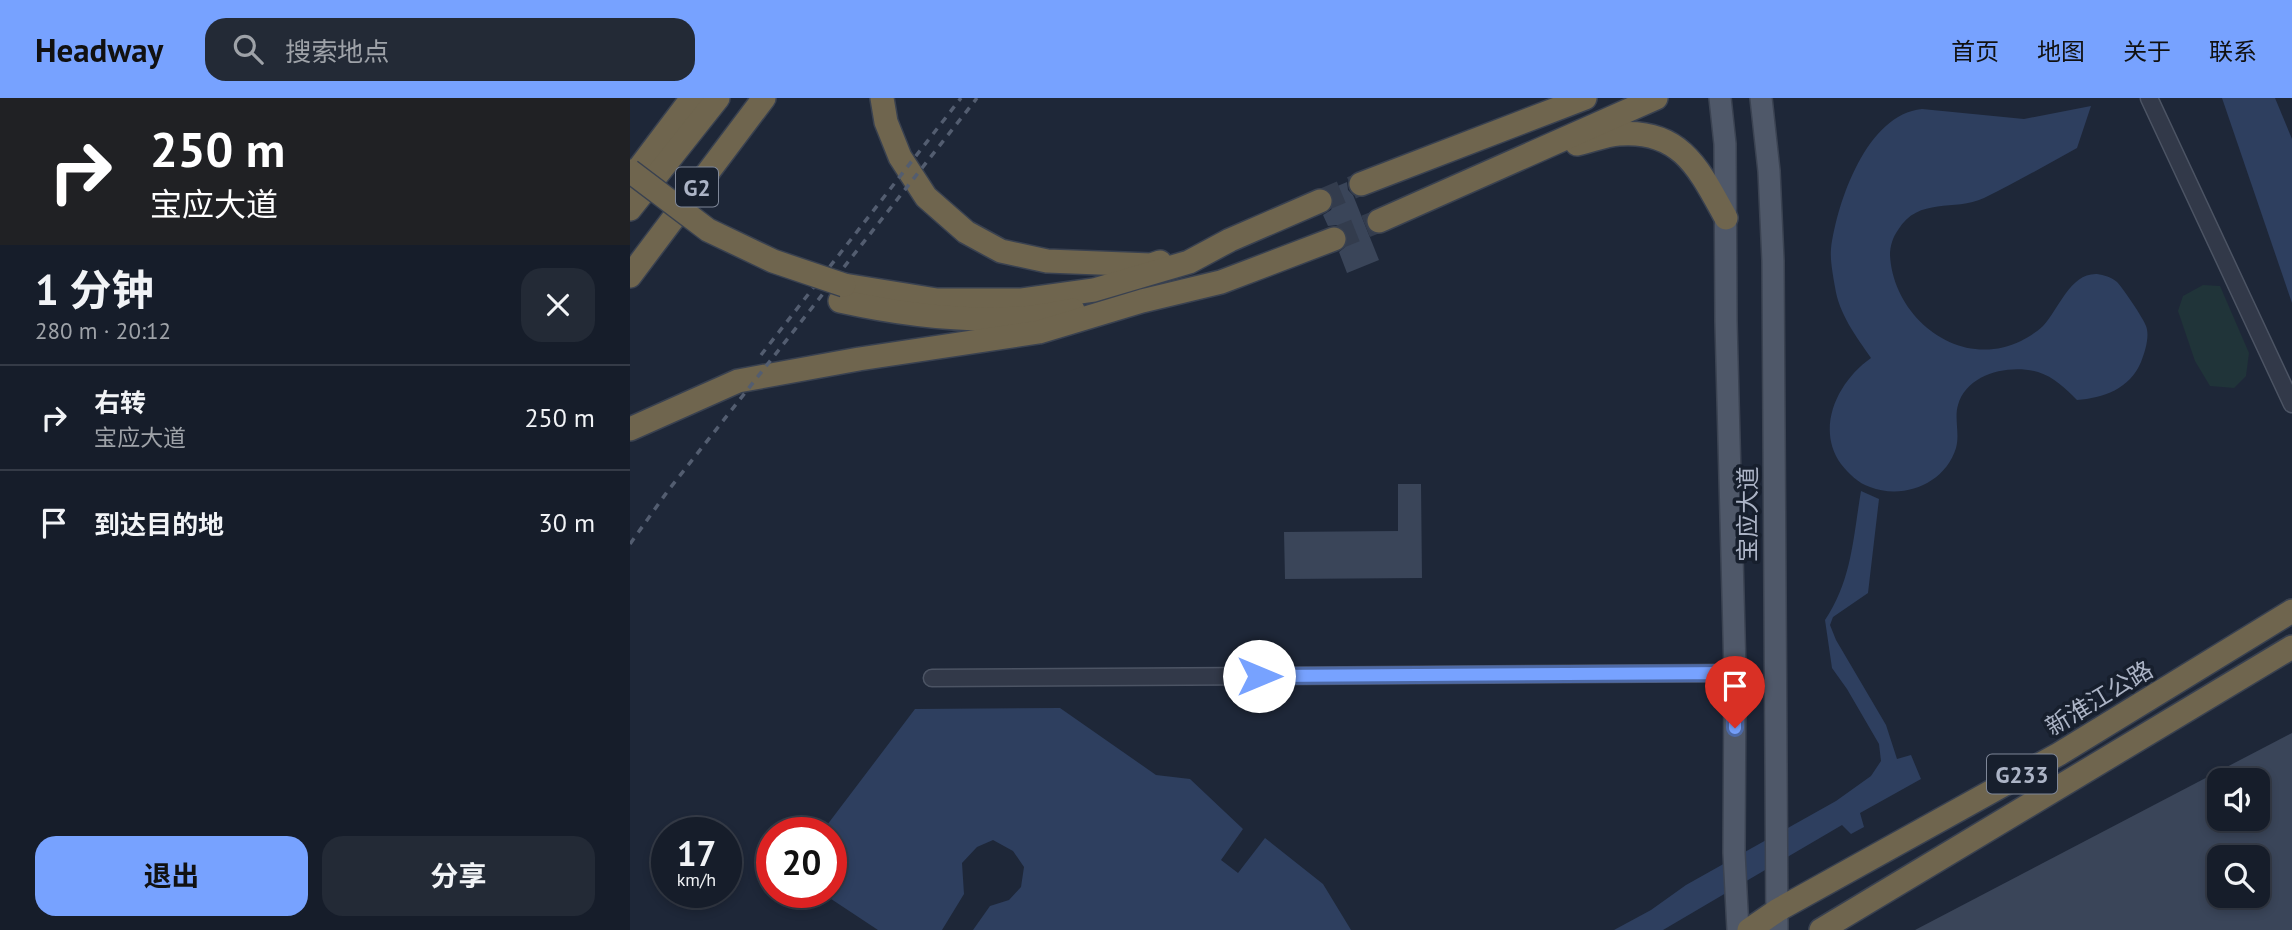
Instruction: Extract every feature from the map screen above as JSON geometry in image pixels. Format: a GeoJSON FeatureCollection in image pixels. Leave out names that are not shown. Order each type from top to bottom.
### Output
{"type":"FeatureCollection","features":[{"type":"Feature","properties":{"kind":"highway"},"geometry":{"type":"LineString","coordinates":[[692,98],[630,182],[694,237],[768,274],[842,293],[937,300],[1022,300],[1094,290],[1189,262],[1230,240],[1320,201]]}},
{"type":"Feature","properties":{"kind":"highway","name":"G2"},"geometry":{"type":"LineString","coordinates":[[630,209],[718,98]]}},
{"type":"Feature","properties":{"kind":"highway","name":"G2"},"geometry":{"type":"LineString","coordinates":[[630,276],[764,98]]}},
{"type":"Feature","properties":{"kind":"highway"},"geometry":{"type":"LineString","coordinates":[[882,98],[886,122],[900,157],[926,197],[966,232],[1001,251],[1047,261],[1151,264],[1230,240]]}},
{"type":"Feature","properties":{"kind":"highway"},"geometry":{"type":"LineString","coordinates":[[1361,184],[1585,98]]}},
{"type":"Feature","properties":{"kind":"highway"},"geometry":{"type":"LineString","coordinates":[[1379,221],[1656,98]]}},
{"type":"Feature","properties":{"kind":"highway"},"geometry":{"type":"LineString","coordinates":[[1532,153],[1619,134],[1666,141],[1700,170],[1726,218]]}},
{"type":"Feature","properties":{"kind":"highway"},"geometry":{"type":"LineString","coordinates":[[630,171],[708,230],[883,310],[938,317],[1019,318],[1142,301]]}},
{"type":"Feature","properties":{"kind":"highway"},"geometry":{"type":"LineString","coordinates":[[630,429],[738,381],[859,359],[1039,332],[1142,301],[1221,282],[1334,239]]}},
{"type":"Feature","properties":{"kind":"highway","name":"新淮江公路"},"geometry":{"type":"LineString","coordinates":[[1749,930],[1778,920],[2059,754],[2292,611]]}},
{"type":"Feature","properties":{"kind":"highway","name":"G233"},"geometry":{"type":"LineString","coordinates":[[1821,930],[2292,647]]}},
{"type":"Feature","properties":{"kind":"main road","name":"宝应大道"},"geometry":{"type":"LineString","coordinates":[[1720,98],[1726,144],[1726,322],[1735,673],[1734,853],[1738,930]]}},
{"type":"Feature","properties":{"kind":"main road","name":"宝应大道"},"geometry":{"type":"LineString","coordinates":[[1761,98],[1769,171],[1773,261],[1778,920]]}},
{"type":"Feature","properties":{"kind":"street"},"geometry":{"type":"LineString","coordinates":[[2149,98],[2292,404]]}},
{"type":"Feature","properties":{"kind":"street"},"geometry":{"type":"LineString","coordinates":[[932,678],[1735,673]]}},
{"type":"Feature","properties":{"kind":"green space"},"geometry":{"type":"Polygon","coordinates":[[[2203,285],[2220,286],[2249,353],[2246,376],[2234,388],[2210,386],[2195,361],[2178,311],[2183,296],[2203,285]]]}},
{"type":"Feature","properties":{"kind":"water"},"geometry":{"type":"Polygon","coordinates":[[[2222,98],[2275,98],[2292,139],[2292,303],[2222,98]]]}},
{"type":"Feature","properties":{"kind":"water"},"geometry":{"type":"Polygon","coordinates":[[[2091,106],[2077,148],[1984,198],[1916,213],[1906,219],[1896,233],[1890,255],[1894,278],[1903,299],[1917,318],[1934,333],[1954,344],[1975,349],[1998,349],[2021,341],[2043,326],[2079,279],[2097,274],[2110,278],[2123,290],[2146,326],[2143,358],[2136,371],[2115,390],[2077,400],[2064,387],[2038,372],[2003,370],[1980,378],[1963,394],[1957,410],[1956,448],[1943,471],[1933,480],[1909,490],[1896,491],[1883,491],[1862,483],[1841,464],[1833,450],[1830,435],[1830,421],[1840,392],[1859,368],[1871,358],[1840,306],[1831,258],[1840,208],[1858,163],[1885,126],[1903,115],[1922,109],[2024,119],[2091,106]]]}},
{"type":"Feature","properties":{"kind":"water"},"geometry":{"type":"Polygon","coordinates":[[[1861,491],[1879,499],[1868,593],[1833,617],[1830,625],[1886,725],[1897,759],[1911,755],[1921,779],[1860,813],[1864,827],[1851,834],[1842,825],[1663,930],[1614,930],[1651,910],[1686,885],[1836,801],[1871,776],[1881,761],[1879,744],[1832,668],[1825,620],[1846,574],[1861,491]]]}},
{"type":"Feature","properties":{"kind":"water"},"geometry":{"type":"Polygon","coordinates":[[[1060,708],[1156,775],[1190,779],[1243,829],[1221,860],[1238,873],[1265,838],[1323,884],[1351,930],[973,930],[990,906],[1009,900],[1021,887],[1024,867],[1013,851],[993,840],[977,847],[962,863],[964,894],[942,930],[878,930],[845,908],[847,908],[847,817],[833,817],[915,709],[1060,708]]]}},
{"type":"Feature","properties":{"kind":"building"},"geometry":{"type":"Polygon","coordinates":[[[1347,182],[1348,190],[1353,195],[1379,260],[1347,273],[1339,252],[1348,242],[1347,233],[1337,225],[1328,226],[1323,215],[1331,210],[1334,203],[1328,190],[1347,182]]]}},
{"type":"Feature","properties":{"kind":"building"},"geometry":{"type":"Polygon","coordinates":[[[1398,484],[1421,484],[1422,578],[1285,579],[1284,532],[1398,531],[1398,484]]]}},
{"type":"Feature","properties":{"kind":"building"},"geometry":{"type":"Polygon","coordinates":[[[2292,733],[2292,930],[1915,930],[2207,777],[2207,831],[2270,831],[2270,768],[2225,768],[2292,733]]]}},
{"type":"Feature","properties":{"kind":"tunnel"},"geometry":{"type":"LineString","coordinates":[[1320,201],[1361,184]]}},
{"type":"Feature","properties":{"kind":"tunnel"},"geometry":{"type":"LineString","coordinates":[[1334,239],[1379,221]]}},
{"type":"Feature","properties":{"kind":"railway"},"geometry":{"type":"LineString","coordinates":[[761,355],[961,98]]}},
{"type":"Feature","properties":{"kind":"railway"},"geometry":{"type":"LineString","coordinates":[[630,544],[667,492],[977,98]]}},
{"type":"Feature","properties":{"kind":"route"},"geometry":{"type":"LineString","coordinates":[[1259,676],[1735,673],[1735,728]]}}]}
